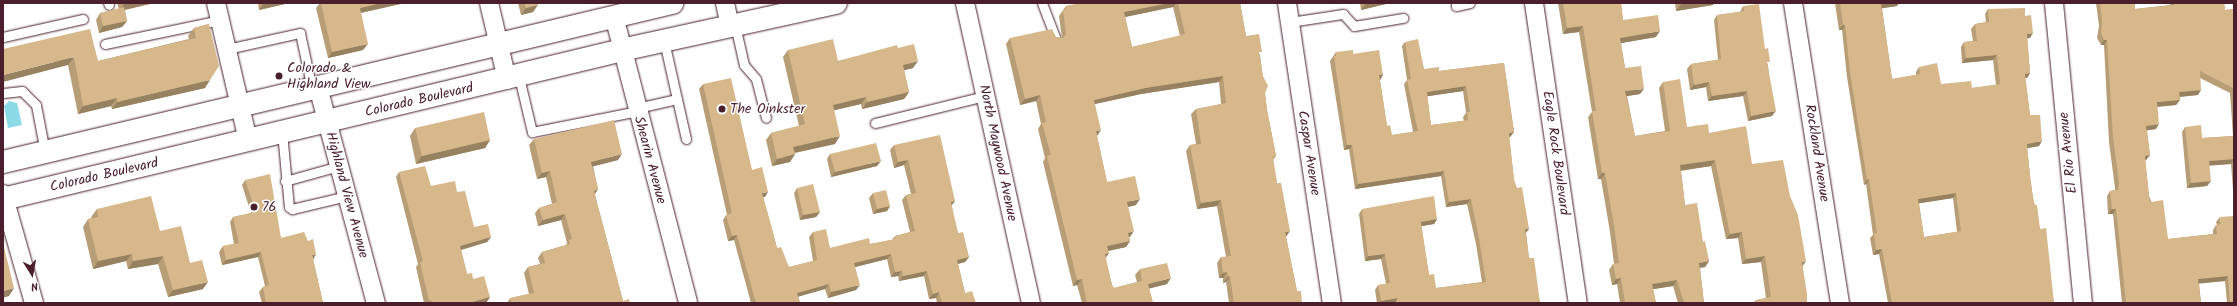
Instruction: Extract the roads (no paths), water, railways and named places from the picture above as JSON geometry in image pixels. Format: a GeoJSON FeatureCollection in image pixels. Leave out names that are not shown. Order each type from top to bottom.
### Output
{"type":"FeatureCollection","features":[{"type":"Feature","properties":{"kind":"main road"},"geometry":{"type":"LineString","coordinates":[[3,162],[240,105],[498,46],[614,16],[672,3]]}},
{"type":"Feature","properties":{"kind":"main road","name":"Colorado Boulevard"},"geometry":{"type":"LineString","coordinates":[[3,197],[248,141],[513,78],[622,50],[836,3]]}},
{"type":"Feature","properties":{"kind":"street"},"geometry":{"type":"LineString","coordinates":[[488,3],[498,46],[513,78]]}},
{"type":"Feature","properties":{"kind":"street"},"geometry":{"type":"LineString","coordinates":[[725,3],[733,25]]}},
{"type":"Feature","properties":{"kind":"street","name":"North Maywood Avenue"},"geometry":{"type":"LineString","coordinates":[[965,3],[1031,303]]}},
{"type":"Feature","properties":{"kind":"street","name":"Caspar Avenue"},"geometry":{"type":"LineString","coordinates":[[1287,3],[1332,303]]}},
{"type":"Feature","properties":{"kind":"street","name":"Eagle Rock Boulevard"},"geometry":{"type":"LineString","coordinates":[[1534,3],[1578,303]]}},
{"type":"Feature","properties":{"kind":"street","name":"Rockland Avenue"},"geometry":{"type":"LineString","coordinates":[[1794,3],[1840,303]]}},
{"type":"Feature","properties":{"kind":"street","name":"El Rio Avenue"},"geometry":{"type":"LineString","coordinates":[[2054,3],[2083,303]]}},
{"type":"Feature","properties":{"kind":"street"},"geometry":{"type":"LineString","coordinates":[[218,12],[248,141]]}},
{"type":"Feature","properties":{"kind":"street","name":"Shearin Avenue"},"geometry":{"type":"LineString","coordinates":[[614,16],[688,303]]}},
{"type":"Feature","properties":{"kind":"street","name":"Highland View Avenue"},"geometry":{"type":"LineString","coordinates":[[315,88],[327,122],[376,303]]}},
{"type":"Feature","properties":{"kind":"street"},"geometry":{"type":"LineString","coordinates":[[3,197],[34,303]]}},
{"type":"Feature","properties":{"kind":"lane"},"geometry":{"type":"LineString","coordinates":[[1042,3],[1056,39]]}},
{"type":"Feature","properties":{"kind":"lane"},"geometry":{"type":"LineString","coordinates":[[1456,3],[1456,6],[1470,3]]}},
{"type":"Feature","properties":{"kind":"lane"},"geometry":{"type":"LineString","coordinates":[[105,44],[218,12]]}},
{"type":"Feature","properties":{"kind":"lane"},"geometry":{"type":"LineString","coordinates":[[1290,22],[1343,14],[1354,26],[1403,18]]}},
{"type":"Feature","properties":{"kind":"lane"},"geometry":{"type":"LineString","coordinates":[[3,37],[83,19]]}},
{"type":"Feature","properties":{"kind":"lane"},"geometry":{"type":"LineString","coordinates":[[733,25],[744,64],[756,79],[766,118]]}},
{"type":"Feature","properties":{"kind":"lane"},"geometry":{"type":"LineString","coordinates":[[227,49],[300,33],[315,88]]}},
{"type":"Feature","properties":{"kind":"lane"},"geometry":{"type":"LineString","coordinates":[[664,41],[686,139]]}},
{"type":"Feature","properties":{"kind":"lane"},"geometry":{"type":"LineString","coordinates":[[513,78],[532,132],[637,110],[677,99]]}},
{"type":"Feature","properties":{"kind":"lane"},"geometry":{"type":"LineString","coordinates":[[3,93],[22,91],[36,105],[45,152]]}},
{"type":"Feature","properties":{"kind":"lane"},"geometry":{"type":"LineString","coordinates":[[875,123],[985,96]]}},
{"type":"Feature","properties":{"kind":"lane"},"geometry":{"type":"LineString","coordinates":[[282,132],[285,180],[289,207],[292,210],[347,196]]}},
{"type":"Feature","properties":{"kind":"lane"},"geometry":{"type":"LineString","coordinates":[[285,180],[339,166]]}},
{"type":"Feature","properties":{"kind":"water"},"geometry":{"type":"Polygon","coordinates":[[[9,101],[17,103],[22,125],[8,128],[4,106],[9,101]]]}},
{"type":"Feature","properties":{"kind":"place","name":"Colorado & Highland View"},"geometry":{"type":"Point","coordinates":[279,76]}},
{"type":"Feature","properties":{"kind":"place","name":"The Oinkster"},"geometry":{"type":"Point","coordinates":[722,109]}},
{"type":"Feature","properties":{"kind":"place","name":"76"},"geometry":{"type":"Point","coordinates":[254,207]}}]}
